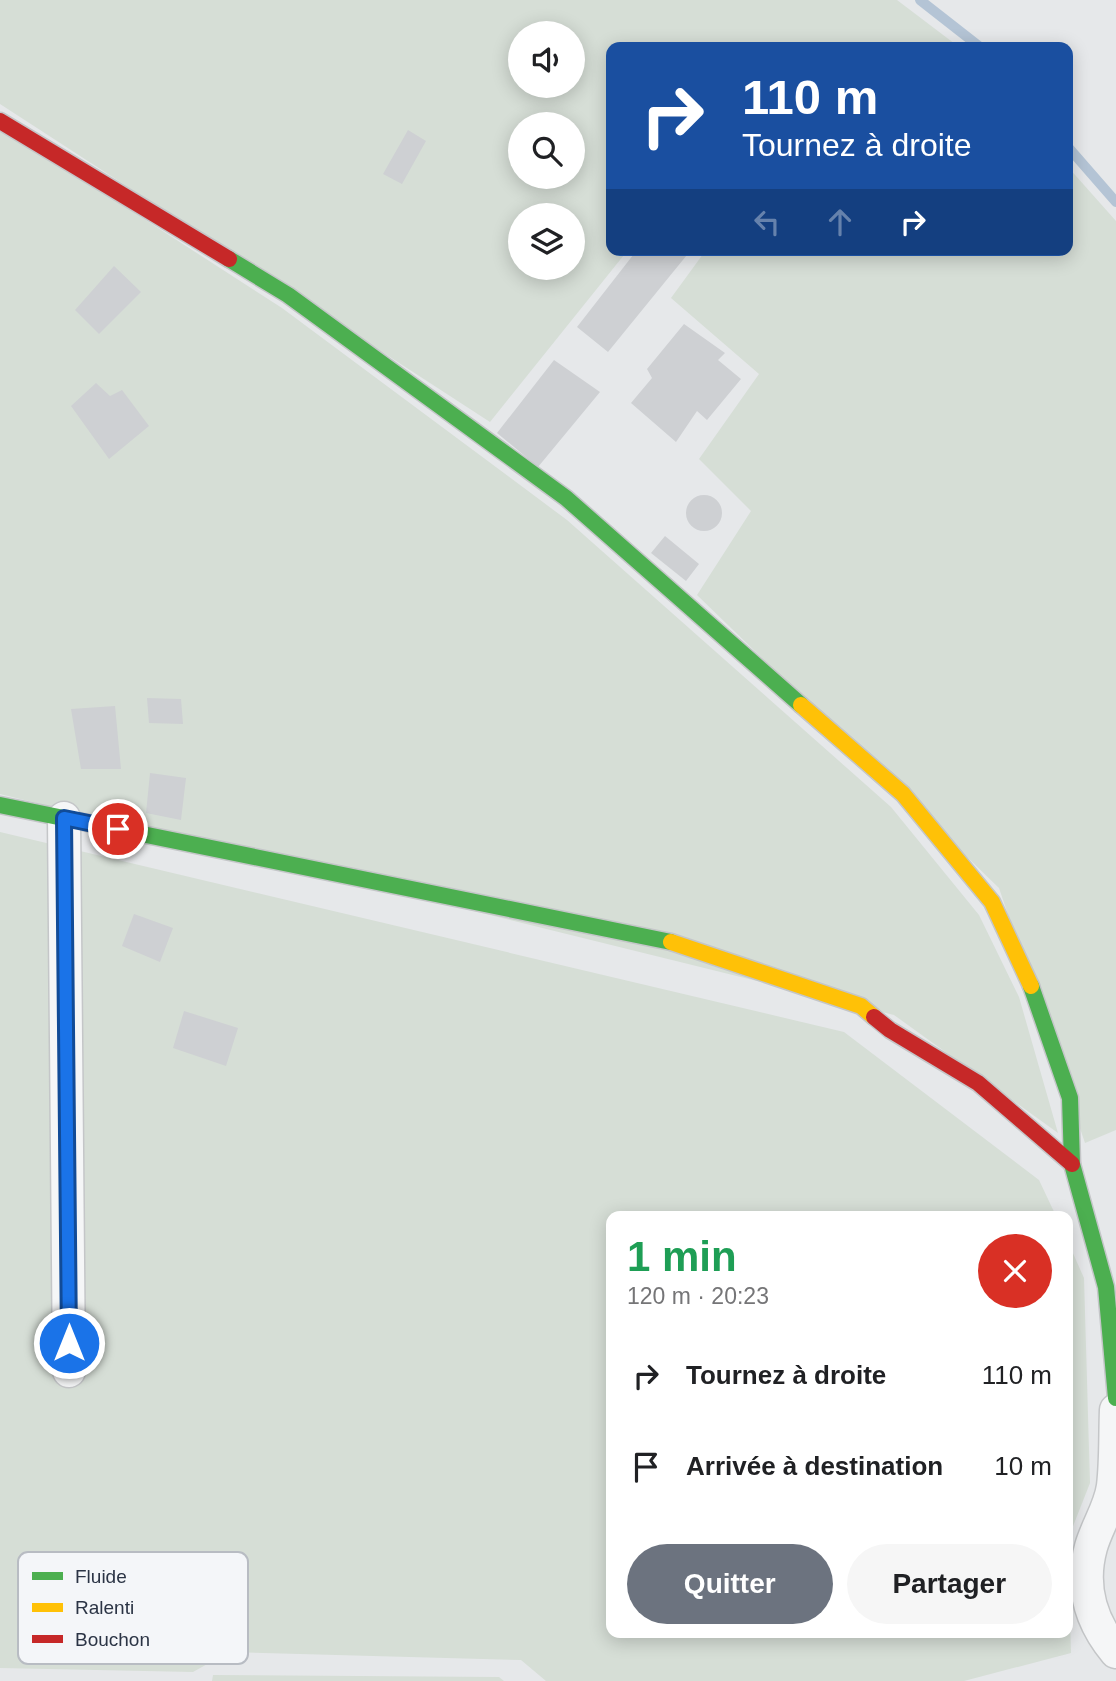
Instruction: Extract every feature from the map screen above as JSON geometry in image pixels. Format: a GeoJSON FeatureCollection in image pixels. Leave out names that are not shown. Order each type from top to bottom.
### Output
{"type":"FeatureCollection","features":[{"type":"Feature","properties":{"kind":"street"},"geometry":{"type":"LineString","coordinates":[[0,121],[288,295],[566,498],[903,794],[992,902],[1034,992],[1070,1098],[1072,1164],[1106,1287],[1116,1398]]}},
{"type":"Feature","properties":{"kind":"street"},"geometry":{"type":"LineString","coordinates":[[0,806],[670,942],[861,1006],[890,1030],[978,1083],[1072,1164]]}},
{"type":"Feature","properties":{"kind":"street"},"geometry":{"type":"LineString","coordinates":[[64,818],[69,1371]]}},
{"type":"Feature","properties":{"kind":"street"},"geometry":{"type":"LineString","coordinates":[[1116,1410],[1113,1486],[1109,1506],[1092,1546],[1087,1573],[1090,1603],[1097,1629],[1116,1652]]}},
{"type":"Feature","properties":{"kind":"shaded area"},"geometry":{"type":"Polygon","coordinates":[[[0,0],[897,0],[952,42],[606,42],[606,256],[623,256],[490,422],[0,104],[0,0]]]}},
{"type":"Feature","properties":{"kind":"shaded area"},"geometry":{"type":"Polygon","coordinates":[[[0,126],[282,308],[567,520],[891,807],[979,915],[1019,997],[1058,1133],[894,1015],[0,794],[0,126]]]}},
{"type":"Feature","properties":{"kind":"shaded area"},"geometry":{"type":"Polygon","coordinates":[[[1073,173],[1116,221],[1116,1130],[1085,1143],[999,888],[697,595],[751,511],[699,459],[759,374],[671,298],[702,256],[1073,256],[1073,173]]]}},
{"type":"Feature","properties":{"kind":"shaded area"},"geometry":{"type":"Polygon","coordinates":[[[0,832],[844,1032],[1039,1180],[1054,1211],[606,1211],[606,1638],[1071,1638],[1071,1653],[964,1681],[546,1681],[521,1660],[248,1653],[248,1552],[18,1552],[18,1664],[207,1664],[193,1672],[0,1668],[0,832]]]}},
{"type":"Feature","properties":{"kind":"shaded area"},"geometry":{"type":"Polygon","coordinates":[[[1073,1253],[1084,1278],[1090,1483],[1073,1526],[1073,1253]]]}},
{"type":"Feature","properties":{"kind":"shaded area"},"geometry":{"type":"Polygon","coordinates":[[[213,1675],[499,1677],[504,1681],[212,1681],[213,1675]]]}},
{"type":"Feature","properties":{"kind":"building"},"geometry":{"type":"Polygon","coordinates":[[[408,130],[426,141],[402,184],[383,174],[408,130]]]}},
{"type":"Feature","properties":{"kind":"building"},"geometry":{"type":"Polygon","coordinates":[[[632,256],[686,256],[608,352],[577,327],[632,256]]]}},
{"type":"Feature","properties":{"kind":"building"},"geometry":{"type":"Polygon","coordinates":[[[114,266],[141,292],[99,334],[75,310],[114,266]]]}},
{"type":"Feature","properties":{"kind":"building"},"geometry":{"type":"Polygon","coordinates":[[[684,324],[725,353],[718,360],[741,379],[707,420],[697,411],[676,442],[631,403],[652,378],[647,369],[684,324]]]}},
{"type":"Feature","properties":{"kind":"building"},"geometry":{"type":"Polygon","coordinates":[[[554,360],[600,392],[538,467],[497,433],[554,360]]]}},
{"type":"Feature","properties":{"kind":"building"},"geometry":{"type":"Polygon","coordinates":[[[96,383],[110,396],[122,390],[149,426],[109,459],[71,406],[96,383]]]}},
{"type":"Feature","properties":{"kind":"building"},"geometry":{"type":"Polygon","coordinates":[[[704,495],[717,500],[722,513],[717,526],[704,531],[691,526],[686,513],[691,500],[704,495]]]}},
{"type":"Feature","properties":{"kind":"building"},"geometry":{"type":"Polygon","coordinates":[[[665,536],[699,564],[686,581],[651,553],[665,536]]]}},
{"type":"Feature","properties":{"kind":"building"},"geometry":{"type":"Polygon","coordinates":[[[147,698],[181,699],[183,724],[149,723],[147,698]]]}},
{"type":"Feature","properties":{"kind":"building"},"geometry":{"type":"Polygon","coordinates":[[[115,706],[121,769],[81,769],[71,709],[115,706]]]}},
{"type":"Feature","properties":{"kind":"building"},"geometry":{"type":"Polygon","coordinates":[[[150,773],[186,778],[181,820],[146,813],[150,773]]]}},
{"type":"Feature","properties":{"kind":"building"},"geometry":{"type":"Polygon","coordinates":[[[134,914],[173,928],[160,962],[122,946],[134,914]]]}},
{"type":"Feature","properties":{"kind":"building"},"geometry":{"type":"Polygon","coordinates":[[[184,1011],[238,1028],[226,1066],[173,1048],[184,1011]]]}},
{"type":"Feature","properties":{"kind":"waterway"},"geometry":{"type":"LineString","coordinates":[[920,0],[974,42]]}},
{"type":"Feature","properties":{"kind":"waterway"},"geometry":{"type":"LineString","coordinates":[[1073,153],[1116,202]]}},
{"type":"Feature","properties":{"kind":"traffic: fast"},"geometry":{"type":"LineString","coordinates":[[229,259],[288,295],[566,498],[801,705]]}},
{"type":"Feature","properties":{"kind":"traffic: fast"},"geometry":{"type":"LineString","coordinates":[[0,805],[671,942]]}},
{"type":"Feature","properties":{"kind":"traffic: fast"},"geometry":{"type":"LineString","coordinates":[[1031,986],[1070,1098],[1072,1164],[1106,1287],[1116,1398]]}},
{"type":"Feature","properties":{"kind":"traffic: slow"},"geometry":{"type":"LineString","coordinates":[[801,705],[903,794],[992,902],[1031,986]]}},
{"type":"Feature","properties":{"kind":"traffic: slow"},"geometry":{"type":"LineString","coordinates":[[671,942],[861,1006],[874,1017]]}},
{"type":"Feature","properties":{"kind":"traffic: jam"},"geometry":{"type":"LineString","coordinates":[[0,121],[229,259]]}},
{"type":"Feature","properties":{"kind":"traffic: jam"},"geometry":{"type":"LineString","coordinates":[[874,1017],[890,1030],[978,1083],[1072,1164]]}},
{"type":"Feature","properties":{"kind":"route"},"geometry":{"type":"LineString","coordinates":[[69,1343],[64,818],[118,829]]}}]}
